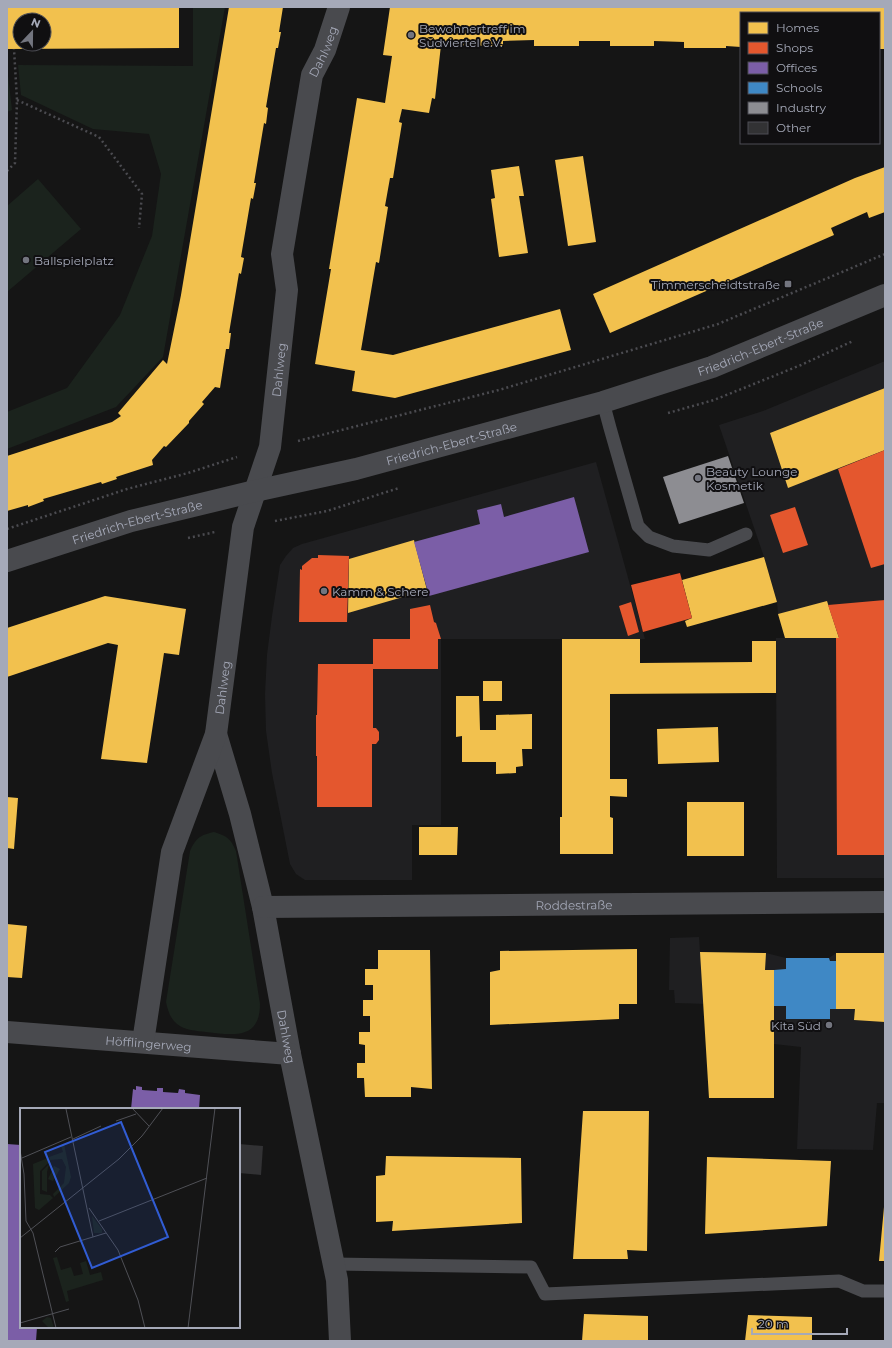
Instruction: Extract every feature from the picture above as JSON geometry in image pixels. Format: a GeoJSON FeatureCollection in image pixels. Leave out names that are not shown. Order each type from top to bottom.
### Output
{"type":"FeatureCollection","features":[{"type":"Feature","properties":{"kind":"street","name":"Dahlweg"},"geometry":{"type":"LineString","coordinates":[[143,1042],[172,852],[216,734],[243,527],[270,447],[287,290],[282,254],[312,75],[325,50],[339,7]]}},
{"type":"Feature","properties":{"kind":"street","name":"Friedrich-Ebert-Straße"},"geometry":{"type":"LineString","coordinates":[[7,561],[132,521],[255,491],[356,469],[603,402],[712,367],[885,295]]}},
{"type":"Feature","properties":{"kind":"street","name":"Dahlweg"},"geometry":{"type":"LineString","coordinates":[[216,734],[240,814],[262,907],[290,1054],[337,1280],[340,1341]]}},
{"type":"Feature","properties":{"kind":"street","name":"Roddestraße"},"geometry":{"type":"LineString","coordinates":[[262,907],[885,902]]}},
{"type":"Feature","properties":{"kind":"street","name":"Höfflingerweg"},"geometry":{"type":"LineString","coordinates":[[7,1032],[290,1054]]}},
{"type":"Feature","properties":{"kind":"lane"},"geometry":{"type":"LineString","coordinates":[[603,402],[638,526],[649,537],[673,546],[709,550],[746,534]]}},
{"type":"Feature","properties":{"kind":"lane"},"geometry":{"type":"LineString","coordinates":[[334,1264],[531,1267],[545,1294],[839,1281],[863,1291],[885,1291]]}},
{"type":"Feature","properties":{"kind":"path"},"geometry":{"type":"LineString","coordinates":[[7,171],[14,163],[17,100],[14,52]]}},
{"type":"Feature","properties":{"kind":"path"},"geometry":{"type":"LineString","coordinates":[[17,100],[99,137],[142,194],[139,228]]}},
{"type":"Feature","properties":{"kind":"path"},"geometry":{"type":"LineString","coordinates":[[7,529],[127,489],[188,473],[270,447],[316,438],[499,390],[718,324],[885,254]]}},
{"type":"Feature","properties":{"kind":"shaded area"},"geometry":{"type":"Polygon","coordinates":[[[193,7],[225,7],[163,357],[116,407],[7,449],[7,412],[67,388],[120,315],[152,236],[161,174],[149,134],[93,129],[21,95],[18,65],[193,66],[193,7]]]}},
{"type":"Feature","properties":{"kind":"shaded area"},"geometry":{"type":"Polygon","coordinates":[[[7,66],[12,110],[7,112],[7,66]]]}},
{"type":"Feature","properties":{"kind":"shaded area","name":"Ballspielplatz"},"geometry":{"type":"Polygon","coordinates":[[[38,179],[81,229],[7,292],[7,206],[38,179]]]}},
{"type":"Feature","properties":{"kind":"shaded area"},"geometry":{"type":"Polygon","coordinates":[[[885,361],[885,878],[777,878],[776,638],[785,638],[778,614],[777,602],[764,557],[719,425],[763,411],[885,361]]]}},
{"type":"Feature","properties":{"kind":"shaded area"},"geometry":{"type":"Polygon","coordinates":[[[596,462],[645,639],[441,639],[441,825],[412,825],[412,880],[305,880],[296,874],[290,864],[272,773],[266,731],[265,694],[267,655],[280,565],[286,556],[293,548],[302,544],[596,462]]]}},
{"type":"Feature","properties":{"kind":"shaded area"},"geometry":{"type":"Polygon","coordinates":[[[214,832],[228,838],[236,851],[260,1004],[259,1016],[255,1024],[243,1033],[235,1034],[183,1028],[171,1017],[166,1002],[190,851],[194,843],[199,838],[205,834],[214,832]]]}},
{"type":"Feature","properties":{"kind":"shaded area","name":"Kita Süd"},"geometry":{"type":"Polygon","coordinates":[[[699,937],[700,952],[766,953],[786,958],[829,958],[836,953],[885,953],[885,1103],[877,1103],[873,1150],[797,1149],[801,1047],[774,1044],[773,1006],[675,1003],[674,990],[669,990],[670,938],[699,937]]]}},
{"type":"Feature","properties":{"kind":"building: Homes"},"geometry":{"type":"Polygon","coordinates":[[[7,7],[179,7],[179,48],[52,49],[52,12],[12,12],[12,49],[7,49],[7,7]]]}},
{"type":"Feature","properties":{"kind":"building: Homes"},"geometry":{"type":"Polygon","coordinates":[[[229,7],[283,7],[279,32],[281,32],[278,48],[276,48],[266,107],[268,108],[266,124],[264,123],[254,183],[256,183],[253,199],[251,198],[241,257],[244,258],[241,274],[239,273],[229,333],[231,333],[229,349],[226,349],[220,388],[215,387],[202,402],[204,404],[189,421],[189,423],[166,447],[164,446],[152,460],[153,465],[116,477],[117,479],[102,484],[101,482],[43,499],[44,501],[28,507],[28,505],[7,511],[7,456],[112,422],[121,416],[118,413],[163,360],[167,364],[181,295],[229,7]]]}},
{"type":"Feature","properties":{"kind":"building: Homes"},"geometry":{"type":"Polygon","coordinates":[[[390,7],[885,7],[885,49],[880,49],[880,12],[740,12],[740,47],[726,46],[726,48],[684,48],[684,42],[654,41],[654,46],[610,46],[610,41],[579,41],[579,46],[534,46],[534,40],[503,41],[503,46],[441,45],[435,99],[432,98],[429,113],[402,109],[399,122],[402,123],[393,178],[390,178],[385,206],[388,207],[379,263],[376,262],[361,350],[393,355],[560,309],[571,350],[395,398],[352,391],[355,371],[315,364],[357,98],[385,103],[392,56],[383,55],[390,7]]]}},
{"type":"Feature","properties":{"kind":"building: Homes"},"geometry":{"type":"Polygon","coordinates":[[[583,156],[596,242],[568,246],[555,160],[583,156]]]}},
{"type":"Feature","properties":{"kind":"building: Homes"},"geometry":{"type":"Polygon","coordinates":[[[519,166],[524,196],[519,196],[528,253],[499,257],[491,199],[495,198],[491,170],[519,166]]]}},
{"type":"Feature","properties":{"kind":"building: Homes"},"geometry":{"type":"Polygon","coordinates":[[[885,167],[885,212],[869,218],[867,212],[831,228],[834,235],[610,333],[593,294],[855,178],[885,167]]]}},
{"type":"Feature","properties":{"kind":"building: Homes"},"geometry":{"type":"Polygon","coordinates":[[[885,388],[885,450],[788,488],[770,433],[885,388]]]}},
{"type":"Feature","properties":{"kind":"building: Homes"},"geometry":{"type":"Polygon","coordinates":[[[414,540],[427,590],[348,613],[349,559],[414,540]]]}},
{"type":"Feature","properties":{"kind":"building: Homes"},"geometry":{"type":"Polygon","coordinates":[[[764,557],[777,602],[687,627],[685,621],[692,618],[682,580],[764,557]]]}},
{"type":"Feature","properties":{"kind":"building: Homes"},"geometry":{"type":"Polygon","coordinates":[[[105,596],[186,609],[179,655],[164,653],[147,763],[101,759],[118,645],[108,643],[7,677],[7,628],[105,596]]]}},
{"type":"Feature","properties":{"kind":"building: Homes"},"geometry":{"type":"Polygon","coordinates":[[[827,601],[839,638],[785,638],[778,614],[827,601]]]}},
{"type":"Feature","properties":{"kind":"building: Homes"},"geometry":{"type":"Polygon","coordinates":[[[562,639],[640,639],[640,663],[752,662],[752,641],[776,641],[776,693],[610,694],[610,779],[627,779],[627,797],[610,796],[610,817],[613,818],[613,854],[560,854],[560,817],[562,817],[562,639]]]}},
{"type":"Feature","properties":{"kind":"building: Homes"},"geometry":{"type":"Polygon","coordinates":[[[483,681],[502,681],[502,701],[483,701],[483,681]]]}},
{"type":"Feature","properties":{"kind":"building: Homes"},"geometry":{"type":"Polygon","coordinates":[[[456,696],[479,696],[480,730],[496,730],[496,715],[532,714],[532,749],[522,749],[523,766],[516,767],[516,773],[496,774],[496,762],[462,762],[462,736],[456,737],[456,696]]]}},
{"type":"Feature","properties":{"kind":"building: Homes"},"geometry":{"type":"Polygon","coordinates":[[[718,727],[719,762],[658,764],[657,729],[718,727]]]}},
{"type":"Feature","properties":{"kind":"building: Homes"},"geometry":{"type":"Polygon","coordinates":[[[7,797],[18,798],[14,849],[7,848],[7,797]]]}},
{"type":"Feature","properties":{"kind":"building: Homes"},"geometry":{"type":"Polygon","coordinates":[[[687,802],[744,802],[744,856],[687,856],[687,802]]]}},
{"type":"Feature","properties":{"kind":"building: Homes"},"geometry":{"type":"Polygon","coordinates":[[[419,827],[458,827],[457,855],[419,855],[419,827]]]}},
{"type":"Feature","properties":{"kind":"building: Homes"},"geometry":{"type":"Polygon","coordinates":[[[7,924],[27,926],[22,978],[7,977],[7,924]]]}},
{"type":"Feature","properties":{"kind":"building: Homes"},"geometry":{"type":"Polygon","coordinates":[[[637,949],[637,1004],[619,1004],[619,1019],[490,1025],[490,972],[500,970],[500,951],[637,949]]]}},
{"type":"Feature","properties":{"kind":"building: Homes"},"geometry":{"type":"Polygon","coordinates":[[[378,950],[430,950],[432,1089],[411,1087],[411,1097],[365,1097],[364,1078],[357,1078],[357,1063],[365,1063],[365,1045],[359,1044],[359,1032],[370,1032],[370,1016],[363,1016],[363,1000],[373,1000],[373,985],[365,985],[365,969],[378,969],[378,950]]]}},
{"type":"Feature","properties":{"kind":"building: Homes"},"geometry":{"type":"Polygon","coordinates":[[[700,952],[766,953],[765,970],[774,970],[774,1098],[709,1098],[700,952]]]}},
{"type":"Feature","properties":{"kind":"building: Homes"},"geometry":{"type":"Polygon","coordinates":[[[836,953],[885,953],[885,1022],[854,1020],[855,1009],[836,1009],[836,953]]]}},
{"type":"Feature","properties":{"kind":"building: Homes"},"geometry":{"type":"Polygon","coordinates":[[[583,1111],[649,1111],[647,1251],[627,1250],[628,1259],[573,1259],[583,1111]]]}},
{"type":"Feature","properties":{"kind":"building: Homes"},"geometry":{"type":"Polygon","coordinates":[[[386,1156],[521,1158],[522,1223],[392,1231],[393,1221],[376,1222],[376,1176],[385,1175],[386,1156]]]}},
{"type":"Feature","properties":{"kind":"building: Homes"},"geometry":{"type":"Polygon","coordinates":[[[707,1157],[831,1161],[827,1226],[705,1234],[707,1157]]]}},
{"type":"Feature","properties":{"kind":"building: Homes"},"geometry":{"type":"Polygon","coordinates":[[[884,1207],[885,1261],[879,1261],[884,1207]]]}},
{"type":"Feature","properties":{"kind":"building: Homes"},"geometry":{"type":"Polygon","coordinates":[[[584,1314],[648,1316],[648,1341],[582,1341],[584,1314]]]}},
{"type":"Feature","properties":{"kind":"building: Homes"},"geometry":{"type":"Polygon","coordinates":[[[748,1315],[812,1317],[812,1341],[745,1341],[748,1315]]]}},
{"type":"Feature","properties":{"kind":"building: Shops"},"geometry":{"type":"Polygon","coordinates":[[[885,450],[885,564],[871,568],[838,469],[885,450]]]}},
{"type":"Feature","properties":{"kind":"building: Shops"},"geometry":{"type":"Polygon","coordinates":[[[795,507],[808,545],[783,553],[770,515],[795,507]]]}},
{"type":"Feature","properties":{"kind":"building: Shops","name":"Kamm & Schere"},"geometry":{"type":"Polygon","coordinates":[[[318,555],[349,556],[347,622],[299,622],[300,569],[302,570],[302,566],[312,558],[318,558],[318,555]]]}},
{"type":"Feature","properties":{"kind":"building: Shops"},"geometry":{"type":"Polygon","coordinates":[[[680,573],[692,618],[643,632],[631,585],[680,573]]]}},
{"type":"Feature","properties":{"kind":"building: Shops"},"geometry":{"type":"Polygon","coordinates":[[[885,600],[885,855],[837,855],[836,638],[839,638],[828,605],[885,600]]]}},
{"type":"Feature","properties":{"kind":"building: Shops"},"geometry":{"type":"Polygon","coordinates":[[[631,602],[639,632],[628,636],[619,606],[631,602]]]}},
{"type":"Feature","properties":{"kind":"building: Shops"},"geometry":{"type":"Polygon","coordinates":[[[430,605],[434,622],[436,623],[441,639],[438,639],[438,669],[373,669],[373,728],[376,728],[379,732],[379,740],[376,744],[372,744],[372,807],[317,807],[316,715],[318,664],[373,664],[373,639],[410,639],[410,609],[430,605]]]}},
{"type":"Feature","properties":{"kind":"building: Offices"},"geometry":{"type":"Polygon","coordinates":[[[574,497],[589,552],[429,596],[414,542],[480,524],[477,510],[501,504],[504,517],[574,497]]]}},
{"type":"Feature","properties":{"kind":"building: Offices"},"geometry":{"type":"Polygon","coordinates":[[[136,1086],[142,1087],[142,1090],[157,1091],[157,1088],[163,1088],[163,1092],[178,1093],[179,1089],[185,1090],[185,1093],[200,1095],[199,1108],[131,1108],[133,1089],[136,1090],[136,1086]]]}},
{"type":"Feature","properties":{"kind":"building: Offices"},"geometry":{"type":"Polygon","coordinates":[[[7,1144],[20,1145],[20,1328],[37,1328],[36,1341],[7,1341],[7,1144]]]}},
{"type":"Feature","properties":{"kind":"building: Schools"},"geometry":{"type":"Polygon","coordinates":[[[786,958],[829,958],[830,961],[836,961],[836,1009],[830,1009],[830,1019],[786,1019],[786,1006],[774,1006],[774,970],[786,969],[786,958]]]}},
{"type":"Feature","properties":{"kind":"building: Industry"},"geometry":{"type":"Polygon","coordinates":[[[728,456],[744,503],[679,524],[663,477],[728,456]]]}},
{"type":"Feature","properties":{"kind":"building: Other"},"geometry":{"type":"Polygon","coordinates":[[[240,1144],[263,1146],[261,1175],[240,1173],[240,1144]]]}},
{"type":"Feature","properties":{"kind":"place","name":"Bewohnertreff im Südviertel e.V."},"geometry":{"type":"Point","coordinates":[411,35]}},
{"type":"Feature","properties":{"kind":"place","name":"Ballspielplatz"},"geometry":{"type":"Point","coordinates":[26,260]}},
{"type":"Feature","properties":{"kind":"place","name":"Timmerscheidtstraße"},"geometry":{"type":"Point","coordinates":[788,284]}},
{"type":"Feature","properties":{"kind":"place","name":"Beauty Lounge Kosmetik"},"geometry":{"type":"Point","coordinates":[698,478]}},
{"type":"Feature","properties":{"kind":"place","name":"Kamm & Schere"},"geometry":{"type":"Point","coordinates":[324,591]}},
{"type":"Feature","properties":{"kind":"place","name":"Kita Süd"},"geometry":{"type":"Point","coordinates":[829,1025]}}]}
